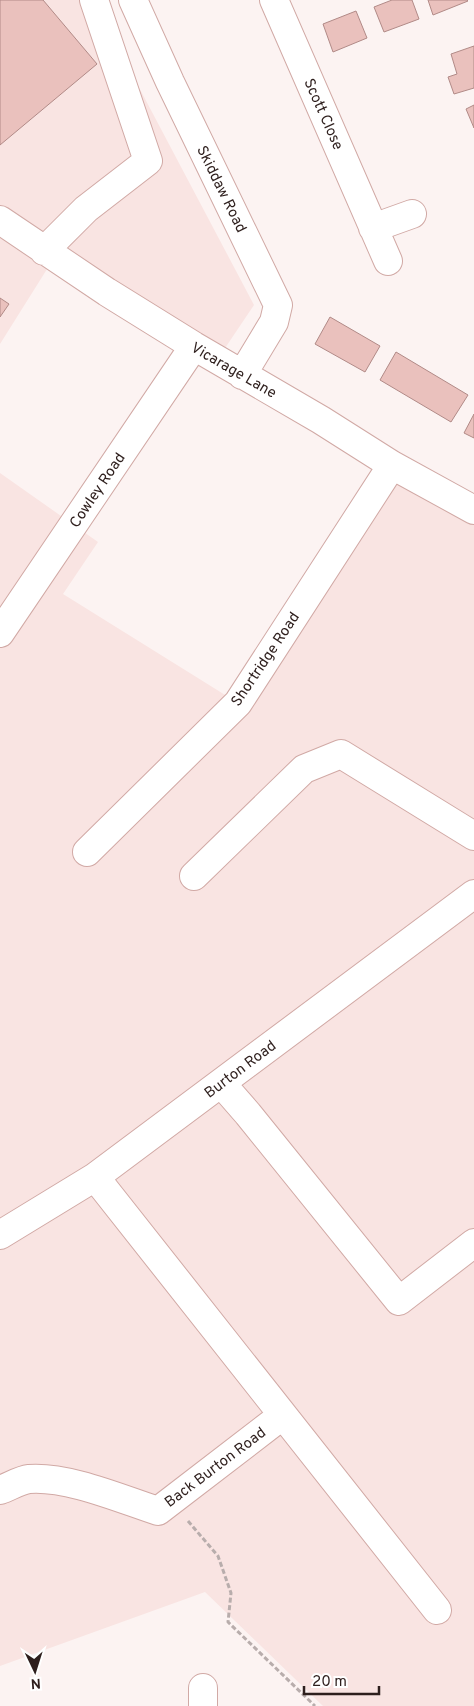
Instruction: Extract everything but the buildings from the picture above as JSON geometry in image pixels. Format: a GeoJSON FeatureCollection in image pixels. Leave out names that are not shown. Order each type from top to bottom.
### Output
{"type":"FeatureCollection","features":[{"type":"Feature","properties":{"kind":"street"},"geometry":{"type":"LineString","coordinates":[[44,251],[86,208],[148,161],[94,0]]}},
{"type":"Feature","properties":{"kind":"street","name":"Skiddaw Road"},"geometry":{"type":"LineString","coordinates":[[133,0],[278,305],[274,322],[242,375]]}},
{"type":"Feature","properties":{"kind":"street","name":"Scott Close"},"geometry":{"type":"LineString","coordinates":[[274,0],[388,261]]}},
{"type":"Feature","properties":{"kind":"street"},"geometry":{"type":"LineString","coordinates":[[373,228],[412,214]]}},
{"type":"Feature","properties":{"kind":"street","name":"Vicarage Lane"},"geometry":{"type":"LineString","coordinates":[[4,226],[194,346],[321,420],[392,465],[474,510]]}},
{"type":"Feature","properties":{"kind":"street","name":"Cowley Road"},"geometry":{"type":"LineString","coordinates":[[0,633],[194,346]]}},
{"type":"Feature","properties":{"kind":"street","name":"Shortridge Road"},"geometry":{"type":"LineString","coordinates":[[87,852],[238,703],[392,465]]}},
{"type":"Feature","properties":{"kind":"street"},"geometry":{"type":"LineString","coordinates":[[194,876],[304,769],[341,754],[474,836]]}},
{"type":"Feature","properties":{"kind":"street","name":"Burton Road"},"geometry":{"type":"LineString","coordinates":[[0,1235],[95,1177],[474,894]]}},
{"type":"Feature","properties":{"kind":"street"},"geometry":{"type":"LineString","coordinates":[[221,1083],[399,1301],[474,1243]]}},
{"type":"Feature","properties":{"kind":"street"},"geometry":{"type":"LineString","coordinates":[[95,1177],[438,1610]]}},
{"type":"Feature","properties":{"kind":"street","name":"Back Burton Road"},"geometry":{"type":"LineString","coordinates":[[0,1490],[28,1479],[53,1480],[78,1485],[158,1511],[283,1415]]}},
{"type":"Feature","properties":{"kind":"path"},"geometry":{"type":"LineString","coordinates":[[172,1502],[218,1556],[231,1593],[228,1622],[315,1706]]}},
{"type":"Feature","properties":{"kind":"shaded area"},"geometry":{"type":"Polygon","coordinates":[[[0,0],[106,0],[134,78],[254,305],[217,360],[54,258],[0,344],[0,0]]]}},
{"type":"Feature","properties":{"kind":"shaded area"},"geometry":{"type":"Polygon","coordinates":[[[392,465],[474,510],[474,1706],[323,1706],[205,1592],[0,1666],[0,473],[98,542],[63,594],[238,703],[392,465]]]}}]}
